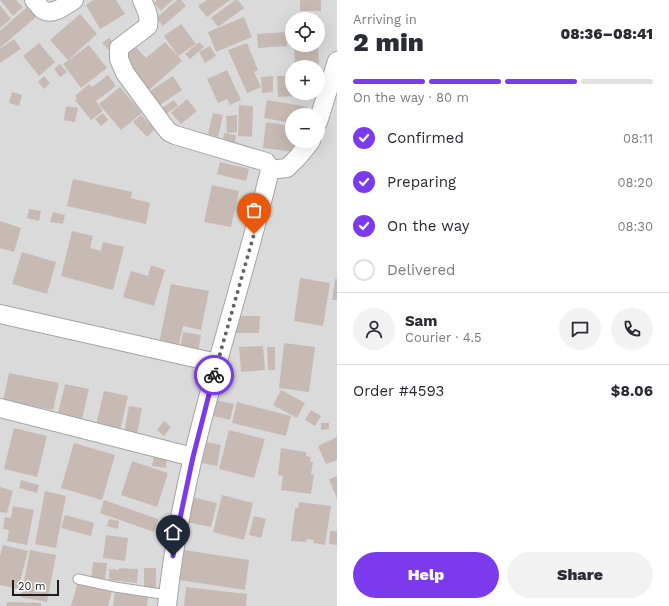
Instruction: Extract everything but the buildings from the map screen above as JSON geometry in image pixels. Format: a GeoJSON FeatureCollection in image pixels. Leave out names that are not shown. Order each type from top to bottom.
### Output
{"type":"FeatureCollection","features":[{"type":"Feature","properties":{"kind":"street"},"geometry":{"type":"LineString","coordinates":[[34,0],[43,10],[47,11],[58,9],[74,0]]}},
{"type":"Feature","properties":{"kind":"street"},"geometry":{"type":"LineString","coordinates":[[142,0],[148,12],[148,26],[119,48],[119,59],[125,73],[164,126],[169,132],[175,135],[266,162],[270,170],[193,457],[175,542],[168,600]]}},
{"type":"Feature","properties":{"kind":"street"},"geometry":{"type":"LineString","coordinates":[[322,108],[337,61]]}},
{"type":"Feature","properties":{"kind":"street"},"geometry":{"type":"LineString","coordinates":[[270,170],[287,168],[305,148]]}},
{"type":"Feature","properties":{"kind":"street"},"geometry":{"type":"LineString","coordinates":[[0,314],[217,363]]}},
{"type":"Feature","properties":{"kind":"street"},"geometry":{"type":"LineString","coordinates":[[0,408],[193,457]]}},
{"type":"Feature","properties":{"kind":"lane"},"geometry":{"type":"LineString","coordinates":[[78,579],[168,600]]}},
{"type":"Feature","properties":{"kind":"shaded area"},"geometry":{"type":"Polygon","coordinates":[[[0,0],[337,0],[337,606],[0,606],[0,0]]]}},
{"type":"Feature","properties":{"kind":"way so far"},"geometry":{"type":"LineString","coordinates":[[214,375],[254,234]]}},
{"type":"Feature","properties":{"kind":"route"},"geometry":{"type":"LineString","coordinates":[[173,556],[193,457],[214,375]]}}]}
